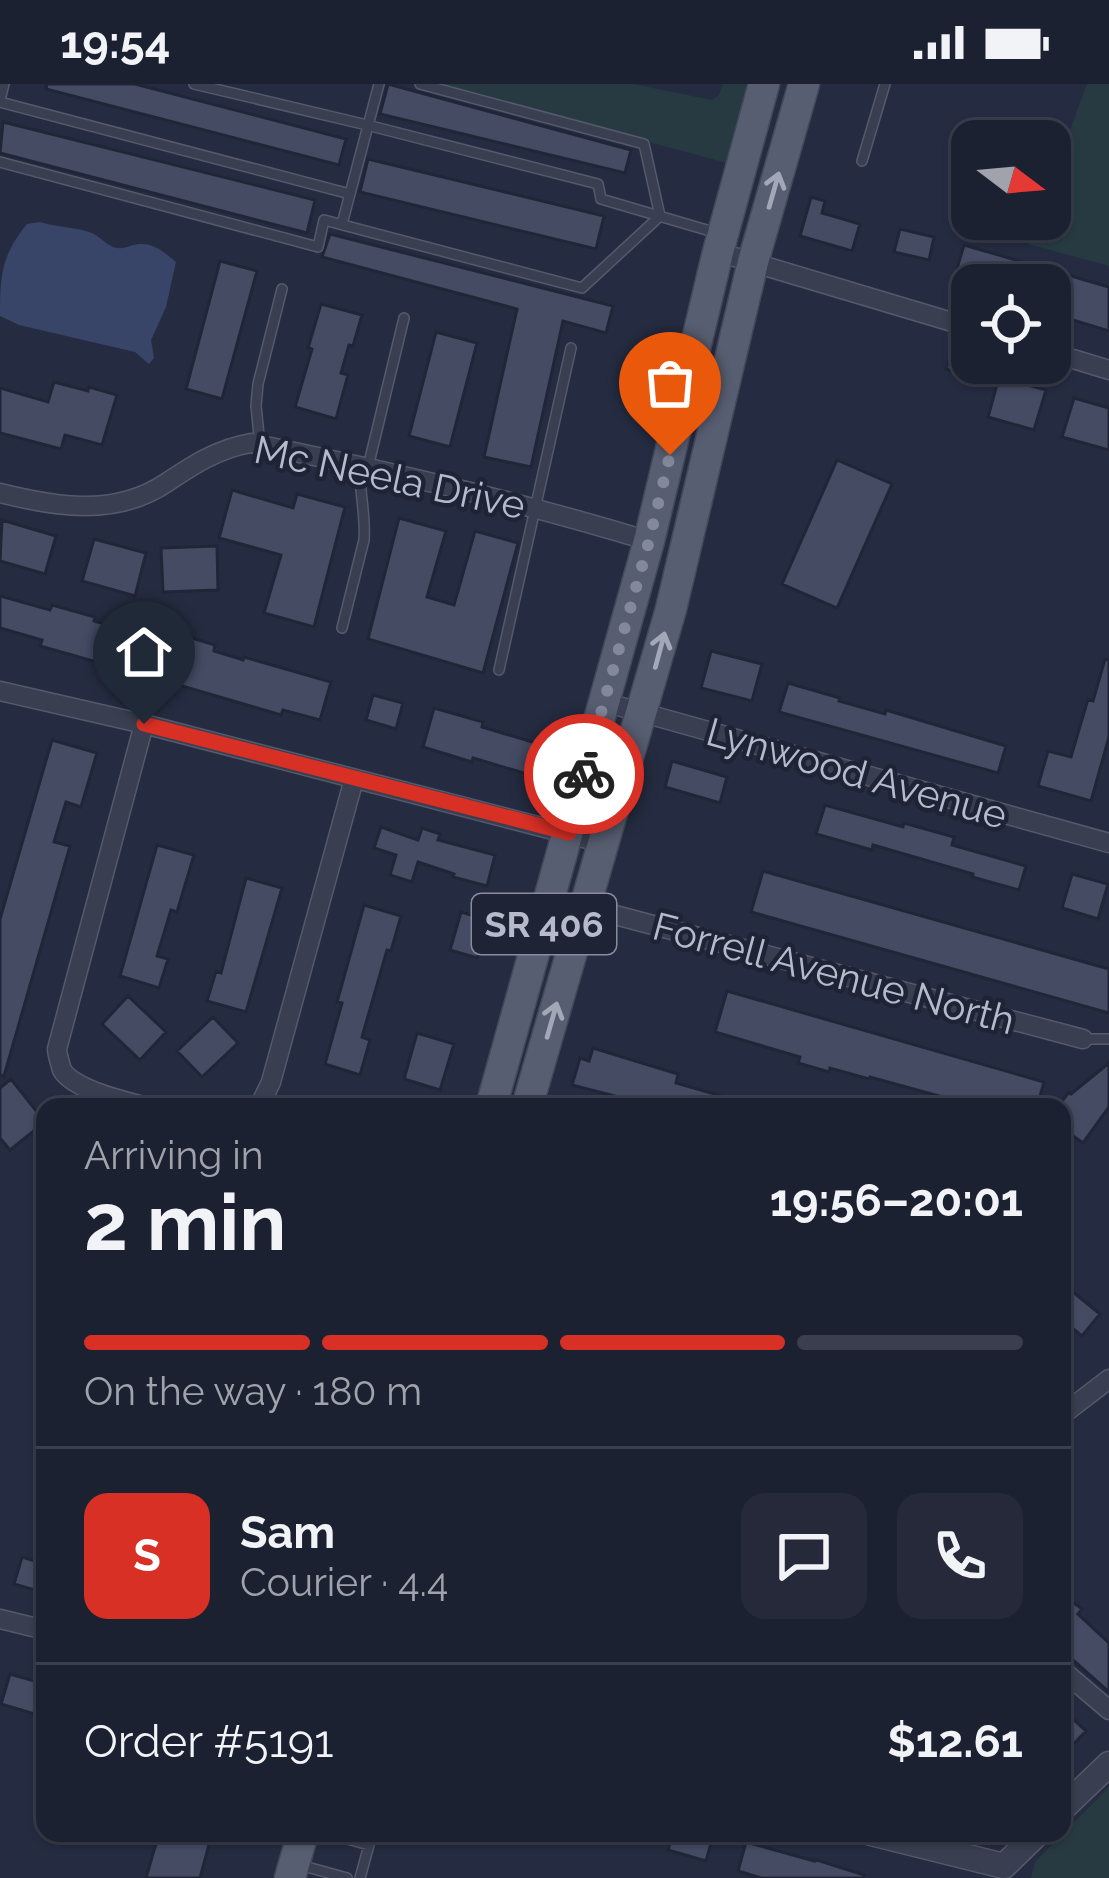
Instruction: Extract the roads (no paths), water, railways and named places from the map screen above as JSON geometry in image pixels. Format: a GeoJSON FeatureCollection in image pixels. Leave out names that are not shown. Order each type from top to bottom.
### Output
{"type":"FeatureCollection","features":[{"type":"Feature","properties":{"kind":"main road","name":"SR 406"},"geometry":{"type":"LineString","coordinates":[[494,1098],[649,541],[764,84]]}},
{"type":"Feature","properties":{"kind":"main road","name":"SR 406"},"geometry":{"type":"LineString","coordinates":[[530,1098],[643,713],[753,262],[803,84]]}},
{"type":"Feature","properties":{"kind":"main road"},"geometry":{"type":"LineString","coordinates":[[292,1871],[300,1842]]}},
{"type":"Feature","properties":{"kind":"street"},"geometry":{"type":"LineString","coordinates":[[721,243],[753,262],[951,322]]}},
{"type":"Feature","properties":{"kind":"street"},"geometry":{"type":"LineString","coordinates":[[1071,358],[1109,370]]}},
{"type":"Feature","properties":{"kind":"street","name":"Mc Neela Drive"},"geometry":{"type":"LineString","coordinates":[[0,494],[79,508],[107,507],[152,491],[225,447],[251,443],[536,507],[649,541]]}},
{"type":"Feature","properties":{"kind":"street"},"geometry":{"type":"LineString","coordinates":[[0,691],[603,843]]}},
{"type":"Feature","properties":{"kind":"street","name":"Lynwood Avenue"},"geometry":{"type":"LineString","coordinates":[[604,702],[1109,843]]}},
{"type":"Feature","properties":{"kind":"street"},"geometry":{"type":"LineString","coordinates":[[119,1098],[72,1080],[63,1071],[57,1049],[144,724]]}},
{"type":"Feature","properties":{"kind":"street"},"geometry":{"type":"LineString","coordinates":[[263,1098],[354,779]]}},
{"type":"Feature","properties":{"kind":"street","name":"Forrell Avenue North"},"geometry":{"type":"LineString","coordinates":[[584,907],[1083,1039]]}},
{"type":"Feature","properties":{"kind":"street"},"geometry":{"type":"LineString","coordinates":[[1071,1408],[1109,1379]]}},
{"type":"Feature","properties":{"kind":"street"},"geometry":{"type":"LineString","coordinates":[[0,1618],[36,1628]]}},
{"type":"Feature","properties":{"kind":"street"},"geometry":{"type":"LineString","coordinates":[[1071,1678],[1109,1711]]}},
{"type":"Feature","properties":{"kind":"street"},"geometry":{"type":"LineString","coordinates":[[1071,1800],[1109,1764]]}},
{"type":"Feature","properties":{"kind":"street"},"geometry":{"type":"LineString","coordinates":[[903,1842],[1005,1872],[1030,1842]]}},
{"type":"Feature","properties":{"kind":"lane"},"geometry":{"type":"LineString","coordinates":[[4,84],[0,101],[350,194]]}},
{"type":"Feature","properties":{"kind":"lane"},"geometry":{"type":"LineString","coordinates":[[194,84],[598,184],[602,200],[659,216],[721,243]]}},
{"type":"Feature","properties":{"kind":"lane"},"geometry":{"type":"LineString","coordinates":[[342,224],[379,84]]}},
{"type":"Feature","properties":{"kind":"lane"},"geometry":{"type":"LineString","coordinates":[[420,84],[644,143],[659,216]]}},
{"type":"Feature","properties":{"kind":"lane"},"geometry":{"type":"LineString","coordinates":[[862,160],[880,85]]}},
{"type":"Feature","properties":{"kind":"lane"},"geometry":{"type":"LineString","coordinates":[[0,163],[318,247],[324,220],[582,288],[659,216]]}},
{"type":"Feature","properties":{"kind":"lane"},"geometry":{"type":"LineString","coordinates":[[260,445],[258,384],[282,289]]}},
{"type":"Feature","properties":{"kind":"lane"},"geometry":{"type":"LineString","coordinates":[[342,628],[365,528],[359,486],[404,317]]}},
{"type":"Feature","properties":{"kind":"lane"},"geometry":{"type":"LineString","coordinates":[[499,670],[571,347]]}},
{"type":"Feature","properties":{"kind":"lane"},"geometry":{"type":"LineString","coordinates":[[1083,1039],[1109,1039]]}},
{"type":"Feature","properties":{"kind":"lane"},"geometry":{"type":"LineString","coordinates":[[358,1842],[369,1845],[359,1878]]}},
{"type":"Feature","properties":{"kind":"lane"},"geometry":{"type":"LineString","coordinates":[[292,1871],[345,1878]]}},
{"type":"Feature","properties":{"kind":"water"},"geometry":{"type":"Polygon","coordinates":[[[40,222],[89,232],[117,248],[152,246],[176,262],[166,307],[151,340],[154,358],[149,364],[135,352],[19,325],[0,316],[7,257],[27,224],[40,222]]]}}]}
